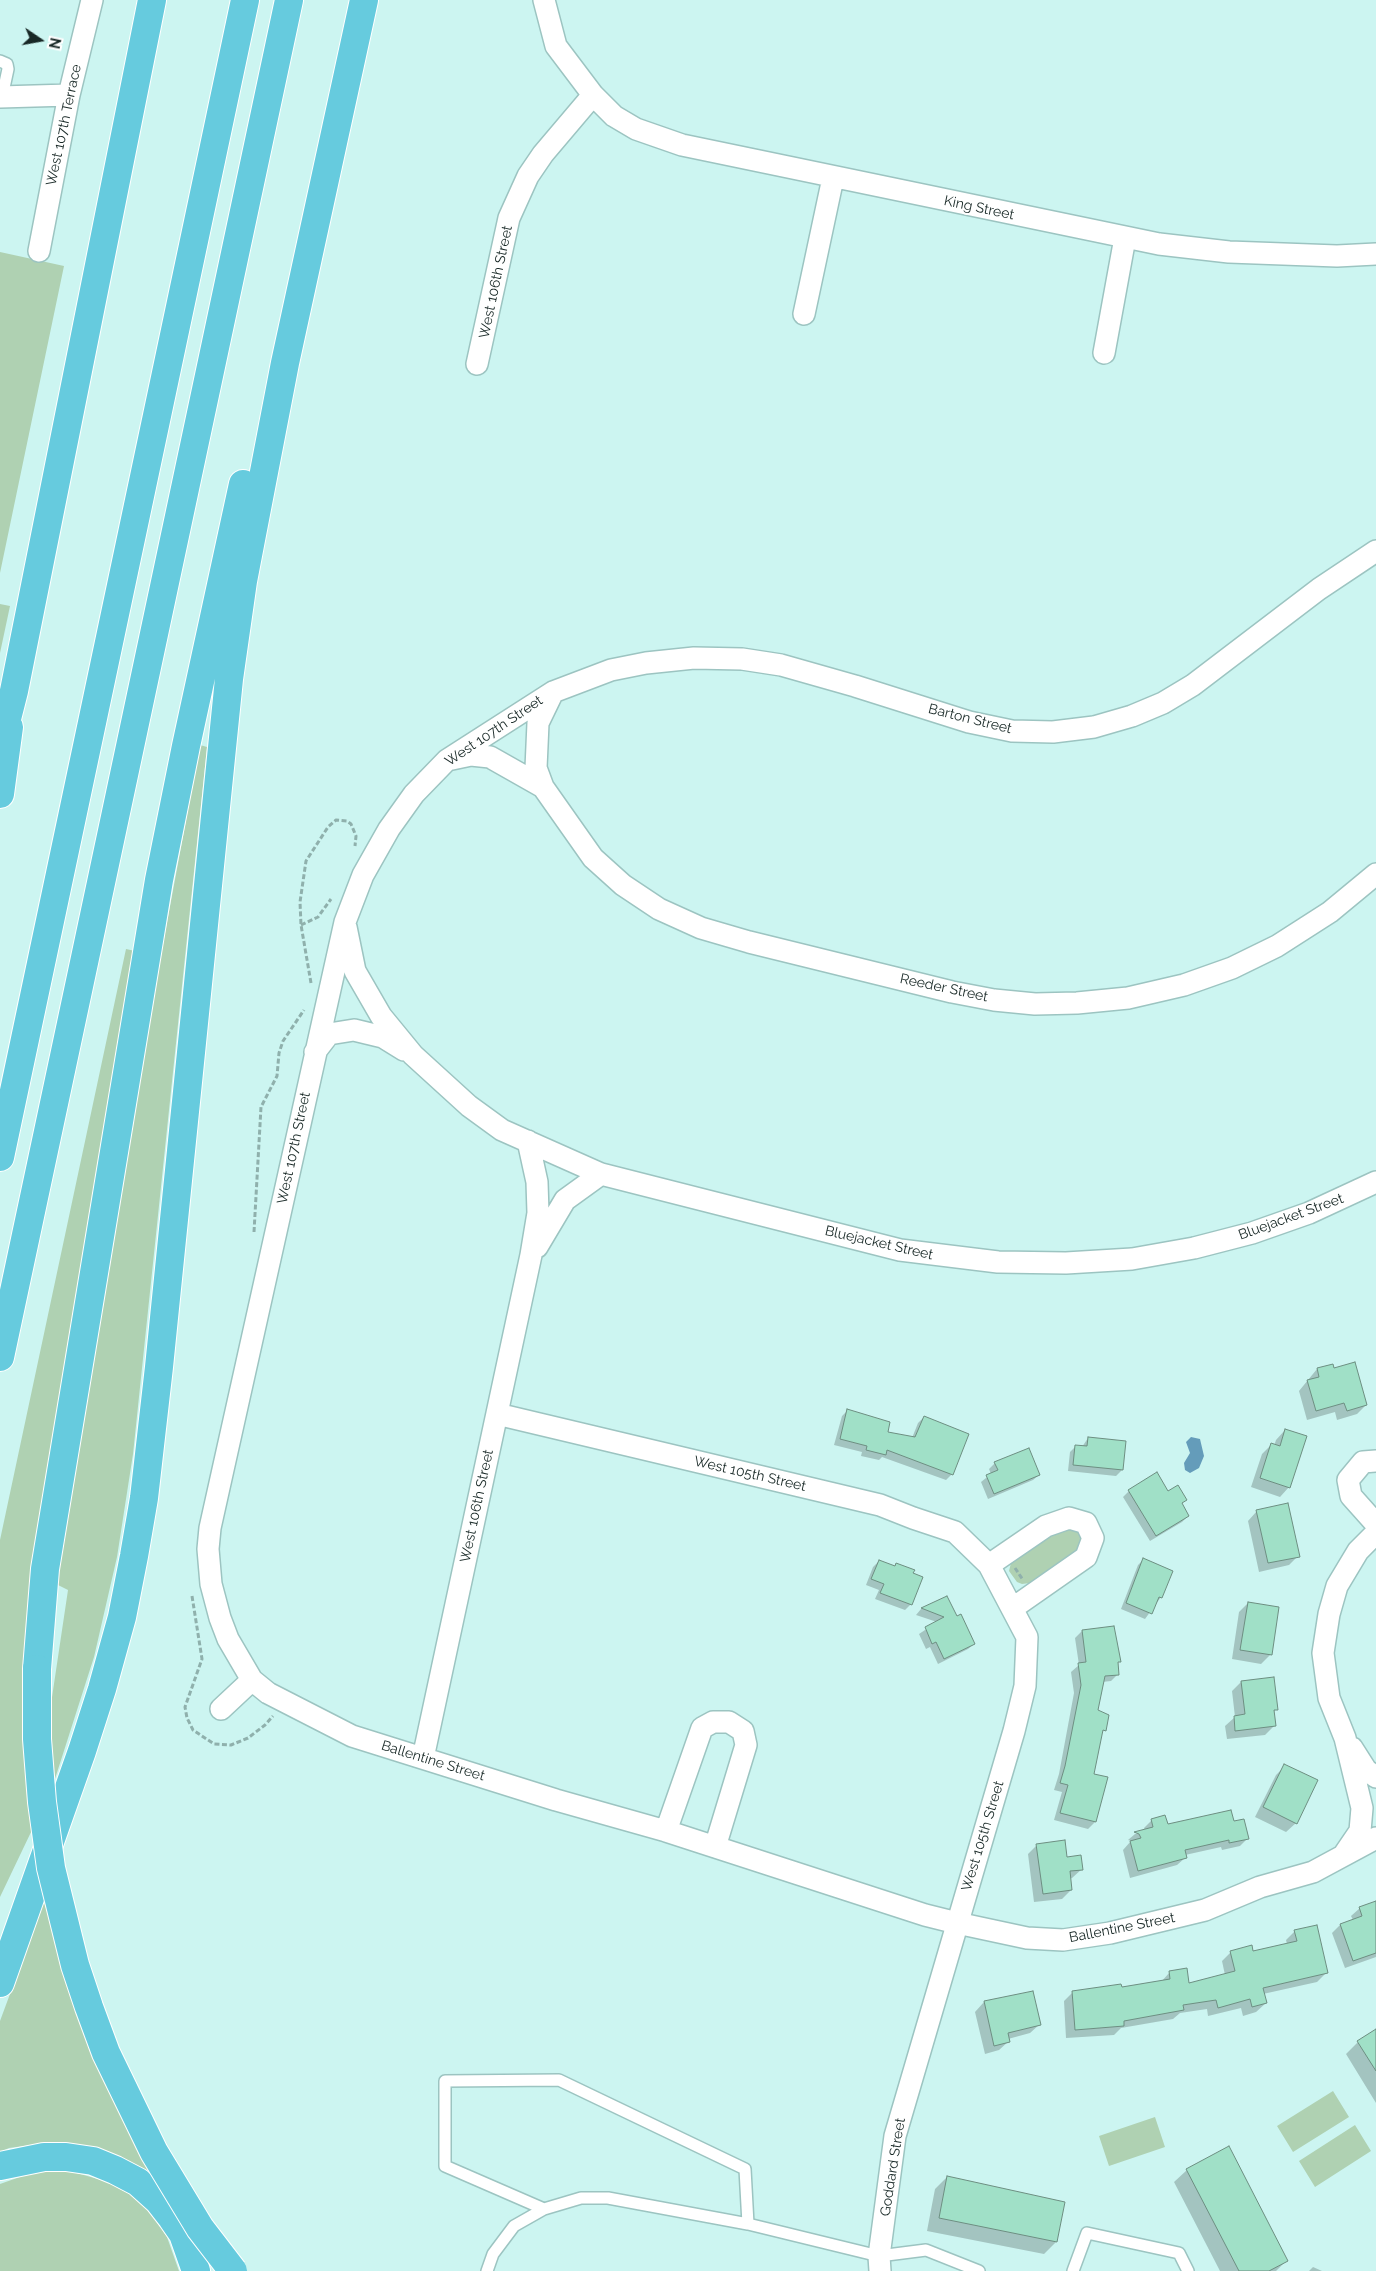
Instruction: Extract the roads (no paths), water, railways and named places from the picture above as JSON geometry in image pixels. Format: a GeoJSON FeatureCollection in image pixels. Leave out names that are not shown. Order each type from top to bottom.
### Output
{"type":"FeatureCollection","features":[{"type":"Feature","properties":{"kind":"highway"},"geometry":{"type":"LineString","coordinates":[[0,746],[14,691],[152,0]]}},
{"type":"Feature","properties":{"kind":"highway"},"geometry":{"type":"LineString","coordinates":[[0,1157],[245,0]]}},
{"type":"Feature","properties":{"kind":"highway"},"geometry":{"type":"LineString","coordinates":[[0,1357],[289,0]]}},
{"type":"Feature","properties":{"kind":"highway"},"geometry":{"type":"LineString","coordinates":[[0,1983],[82,1751],[122,1617],[142,1508],[159,1367],[229,678],[243,582],[285,363],[364,0]]}},
{"type":"Feature","properties":{"kind":"highway"},"geometry":{"type":"LineString","coordinates":[[233,2271],[200,2228],[154,2152],[114,2070],[89,2008],[71,1949],[51,1868],[36,1739],[37,1669],[39,1621],[46,1560],[159,880],[256,424],[285,363]]}},
{"type":"Feature","properties":{"kind":"highway"},"geometry":{"type":"LineString","coordinates":[[0,794],[14,691]]}},
{"type":"Feature","properties":{"kind":"highway"},"geometry":{"type":"LineString","coordinates":[[0,1927],[57,1818]]}},
{"type":"Feature","properties":{"kind":"highway"},"geometry":{"type":"LineString","coordinates":[[0,2166],[44,2156],[66,2157],[93,2161],[138,2182],[158,2200],[183,2234],[196,2271]]}},
{"type":"Feature","properties":{"kind":"street","name":"West 107th Terrace"},"geometry":{"type":"LineString","coordinates":[[39,251],[69,95],[92,0]]}},
{"type":"Feature","properties":{"kind":"street"},"geometry":{"type":"LineString","coordinates":[[544,0],[556,46],[593,95]]}},
{"type":"Feature","properties":{"kind":"street"},"geometry":{"type":"LineString","coordinates":[[1,97],[69,95]]}},
{"type":"Feature","properties":{"kind":"street","name":"King Street"},"geometry":{"type":"LineString","coordinates":[[593,95],[614,116],[636,129],[682,145],[1125,238],[1229,252],[1337,256],[1376,254]]}},
{"type":"Feature","properties":{"kind":"street","name":"West 106th Street"},"geometry":{"type":"LineString","coordinates":[[477,364],[502,248],[513,210],[528,176],[543,154],[593,95]]}},
{"type":"Feature","properties":{"kind":"street"},"geometry":{"type":"LineString","coordinates":[[804,314],[833,178]]}},
{"type":"Feature","properties":{"kind":"street"},"geometry":{"type":"LineString","coordinates":[[1104,353],[1125,238]]}},
{"type":"Feature","properties":{"kind":"street","name":"Barton Street"},"geometry":{"type":"LineString","coordinates":[[552,692],[611,670],[646,662],[694,658],[742,659],[781,665],[969,722],[1012,731],[1053,732],[1094,727],[1140,713],[1163,703],[1185,689],[1319,589],[1376,551]]}},
{"type":"Feature","properties":{"kind":"street","name":"West 107th Street"},"geometry":{"type":"LineString","coordinates":[[252,1680],[228,1640],[220,1618],[212,1584],[208,1549],[210,1528],[345,922],[363,874],[389,829],[414,794],[447,760],[552,692]]}},
{"type":"Feature","properties":{"kind":"street","name":"Reeder Street"},"geometry":{"type":"LineString","coordinates":[[552,692],[538,724],[536,768],[543,787],[593,858],[623,885],[659,908],[700,928],[749,942],[952,992],[994,1000],[1035,1004],[1077,1003],[1128,998],[1184,985],[1232,968],[1277,946],[1330,912],[1376,874]]}},
{"type":"Feature","properties":{"kind":"street","name":"Reeder Street"},"geometry":{"type":"LineString","coordinates":[[447,760],[471,755],[490,757],[543,787]]}},
{"type":"Feature","properties":{"kind":"street","name":"Bluejacket Street"},"geometry":{"type":"LineString","coordinates":[[345,922],[355,971],[381,1016],[413,1055],[469,1106],[502,1130],[601,1174],[900,1250],[998,1262],[1066,1264],[1132,1258],[1194,1248],[1242,1236],[1309,1213],[1376,1182]]}},
{"type":"Feature","properties":{"kind":"street","name":"Bluejacket Street"},"geometry":{"type":"LineString","coordinates":[[315,1052],[329,1034],[354,1030],[383,1037],[413,1055]]}},
{"type":"Feature","properties":{"kind":"street","name":"West 106th Street"},"geometry":{"type":"LineString","coordinates":[[423,1758],[531,1255],[538,1213],[537,1182],[528,1141]]}},
{"type":"Feature","properties":{"kind":"street","name":"West 106th Street"},"geometry":{"type":"LineString","coordinates":[[531,1255],[565,1200],[601,1174]]}},
{"type":"Feature","properties":{"kind":"street","name":"West 105th Street"},"geometry":{"type":"LineString","coordinates":[[497,1414],[880,1505],[955,1532],[988,1566],[1013,1608],[1027,1637],[1025,1686],[1014,1731],[916,2064]]}},
{"type":"Feature","properties":{"kind":"street"},"geometry":{"type":"LineString","coordinates":[[1376,1462],[1363,1462],[1348,1480],[1351,1496],[1376,1524]]}},
{"type":"Feature","properties":{"kind":"street"},"geometry":{"type":"LineString","coordinates":[[988,1566],[1046,1526],[1069,1518],[1086,1523],[1093,1538],[1086,1557],[1013,1608]]}},
{"type":"Feature","properties":{"kind":"street"},"geometry":{"type":"LineString","coordinates":[[1342,1858],[1360,1831],[1362,1808],[1345,1738],[1328,1698],[1323,1653],[1329,1614],[1337,1586],[1358,1551],[1376,1533]]}},
{"type":"Feature","properties":{"kind":"street"},"geometry":{"type":"LineString","coordinates":[[222,1709],[252,1680]]}},
{"type":"Feature","properties":{"kind":"street","name":"Ballentine Street"},"geometry":{"type":"LineString","coordinates":[[252,1680],[268,1692],[352,1736],[556,1800],[666,1831],[916,1912],[1027,1938],[1063,1940],[1110,1933],[1205,1910],[1260,1887],[1313,1872],[1376,1838]]}},
{"type":"Feature","properties":{"kind":"street"},"geometry":{"type":"LineString","coordinates":[[666,1831],[702,1728],[713,1722],[729,1722],[743,1731],[746,1745],[715,1847]]}},
{"type":"Feature","properties":{"kind":"street"},"geometry":{"type":"LineString","coordinates":[[1345,1738],[1366,1770],[1376,1777]]}},
{"type":"Feature","properties":{"kind":"street","name":"Goddard Street"},"geometry":{"type":"LineString","coordinates":[[880,2264],[895,2136],[916,2064]]}},
{"type":"Feature","properties":{"kind":"lane"},"geometry":{"type":"LineString","coordinates":[[0,61],[7,64],[8,69],[1,97]]}},
{"type":"Feature","properties":{"kind":"lane"},"geometry":{"type":"LineString","coordinates":[[544,2209],[446,2166],[445,2081],[559,2080],[745,2169],[748,2224]]}},
{"type":"Feature","properties":{"kind":"lane"},"geometry":{"type":"LineString","coordinates":[[487,2271],[493,2254],[514,2226],[544,2209],[581,2198],[608,2198],[748,2224],[880,2264],[926,2250],[979,2271]]}},
{"type":"Feature","properties":{"kind":"lane"},"geometry":{"type":"LineString","coordinates":[[1073,2271],[1087,2233],[1179,2253],[1188,2271]]}},
{"type":"Feature","properties":{"kind":"water"},"geometry":{"type":"Polygon","coordinates":[[[1191,1437],[1200,1439],[1204,1456],[1199,1468],[1190,1473],[1185,1470],[1184,1463],[1190,1453],[1186,1442],[1191,1437]]]}}]}
